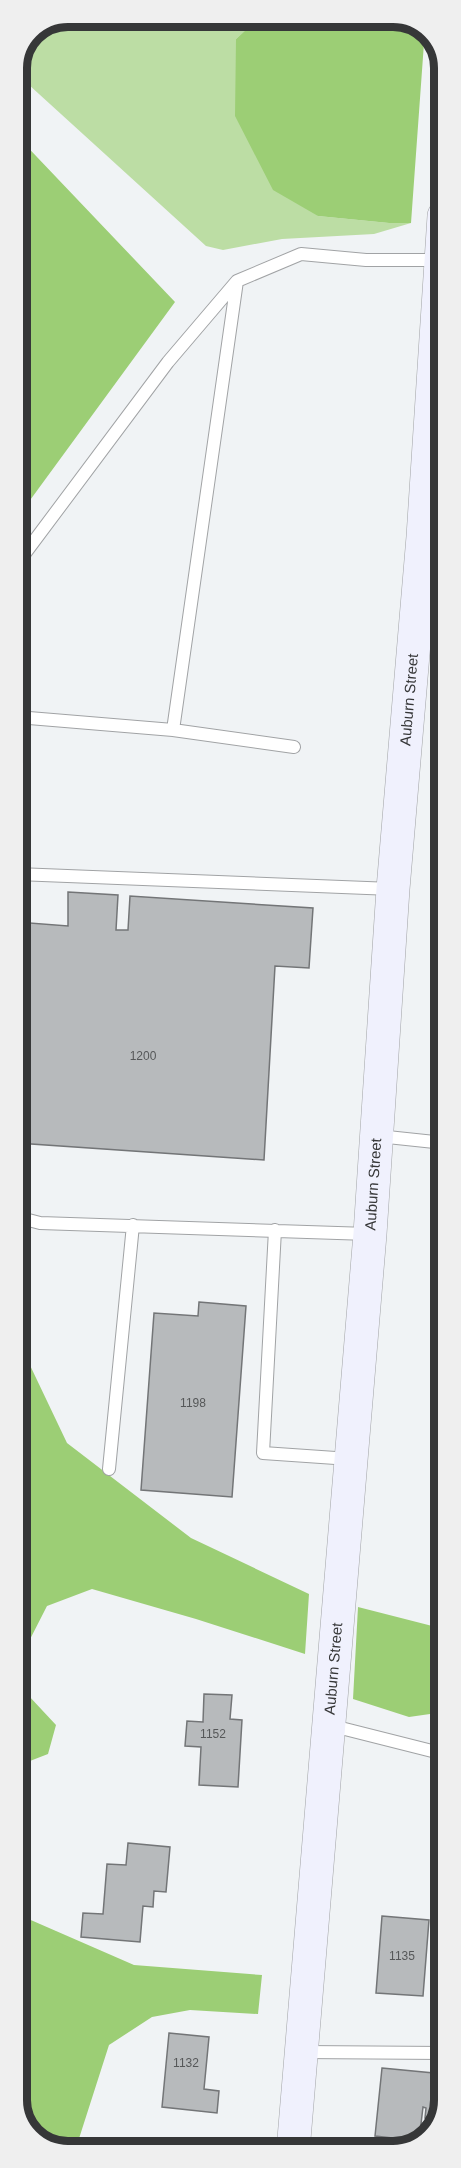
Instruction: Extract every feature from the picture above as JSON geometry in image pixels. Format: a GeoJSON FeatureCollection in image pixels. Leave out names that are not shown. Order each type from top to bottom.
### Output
{"type":"FeatureCollection","features":[{"type":"Feature","properties":{"kind":"main road","name":"Auburn Street"},"geometry":{"type":"LineString","coordinates":[[293,2141],[370,1234],[393,889],[434,538]]}},
{"type":"Feature","properties":{"kind":"lane"},"geometry":{"type":"LineString","coordinates":[[27,551],[168,362],[237,281],[301,254],[366,260],[434,260]]}},
{"type":"Feature","properties":{"kind":"lane"},"geometry":{"type":"LineString","coordinates":[[173,730],[237,281]]}},
{"type":"Feature","properties":{"kind":"lane"},"geometry":{"type":"LineString","coordinates":[[27,718],[173,730],[294,747]]}},
{"type":"Feature","properties":{"kind":"lane"},"geometry":{"type":"LineString","coordinates":[[27,874],[393,889]]}},
{"type":"Feature","properties":{"kind":"lane"},"geometry":{"type":"LineString","coordinates":[[377,1136],[434,1142]]}},
{"type":"Feature","properties":{"kind":"lane"},"geometry":{"type":"LineString","coordinates":[[27,1220],[40,1223],[370,1234]]}},
{"type":"Feature","properties":{"kind":"lane"},"geometry":{"type":"LineString","coordinates":[[109,1469],[134,1225]]}},
{"type":"Feature","properties":{"kind":"lane"},"geometry":{"type":"LineString","coordinates":[[275,1230],[263,1453],[352,1459]]}},
{"type":"Feature","properties":{"kind":"lane"},"geometry":{"type":"LineString","coordinates":[[328,1725],[434,1752]]}},
{"type":"Feature","properties":{"kind":"lane"},"geometry":{"type":"LineString","coordinates":[[301,2052],[434,2053]]}},
{"type":"Feature","properties":{"kind":"green space"},"geometry":{"type":"Polygon","coordinates":[[[68,27],[250,27],[236,39],[318,216],[411,223],[374,234],[282,239],[223,250],[206,246],[27,83],[30,52],[45,34],[68,27]]]}},
{"type":"Feature","properties":{"kind":"green space"},"geometry":{"type":"Polygon","coordinates":[[[249,27],[396,27],[414,32],[424,41],[411,223],[318,216],[273,190],[235,116],[236,39],[249,27]]]}},
{"type":"Feature","properties":{"kind":"green space"},"geometry":{"type":"Polygon","coordinates":[[[27,147],[175,302],[27,504],[27,147]]]}},
{"type":"Feature","properties":{"kind":"green space"},"geometry":{"type":"Polygon","coordinates":[[[27,1359],[67,1443],[191,1538],[309,1594],[305,1654],[92,1589],[47,1606],[27,1645],[27,1359]]]}},
{"type":"Feature","properties":{"kind":"green space"},"geometry":{"type":"Polygon","coordinates":[[[358,1607],[434,1626],[434,1713],[409,1717],[353,1699],[358,1607]]]}},
{"type":"Feature","properties":{"kind":"green space"},"geometry":{"type":"Polygon","coordinates":[[[27,1687],[28,1695],[56,1725],[48,1754],[27,1762],[27,1687]]]}},
{"type":"Feature","properties":{"kind":"green space"},"geometry":{"type":"Polygon","coordinates":[[[27,1918],[134,1965],[262,1975],[258,2014],[190,2010],[152,2017],[109,2045],[78,2141],[57,2140],[43,2133],[35,2125],[27,2106],[27,1918]]]}},
{"type":"Feature","properties":{"kind":"building"},"geometry":{"type":"Polygon","coordinates":[[[68,892],[118,895],[116,930],[128,930],[130,896],[313,908],[309,968],[275,966],[264,1160],[27,1144],[27,923],[68,926],[68,892]]]}},
{"type":"Feature","properties":{"kind":"building"},"geometry":{"type":"Polygon","coordinates":[[[199,1302],[246,1306],[232,1497],[141,1490],[154,1313],[198,1316],[199,1302]]]}},
{"type":"Feature","properties":{"kind":"building"},"geometry":{"type":"Polygon","coordinates":[[[204,1694],[232,1695],[230,1719],[242,1720],[238,1787],[199,1785],[201,1747],[185,1746],[187,1721],[203,1722],[204,1694]]]}},
{"type":"Feature","properties":{"kind":"building"},"geometry":{"type":"Polygon","coordinates":[[[128,1843],[170,1847],[166,1892],[154,1891],[153,1907],[143,1906],[140,1942],[81,1937],[83,1913],[103,1914],[107,1864],[126,1865],[128,1843]]]}},
{"type":"Feature","properties":{"kind":"building"},"geometry":{"type":"Polygon","coordinates":[[[382,1916],[429,1920],[423,1996],[376,1993],[382,1916]]]}},
{"type":"Feature","properties":{"kind":"building"},"geometry":{"type":"Polygon","coordinates":[[[169,2033],[209,2037],[204,2089],[219,2091],[217,2113],[162,2107],[169,2033]]]}},
{"type":"Feature","properties":{"kind":"building"},"geometry":{"type":"Polygon","coordinates":[[[382,2068],[434,2073],[433,2108],[430,2118],[425,2118],[426,2108],[423,2107],[420,2131],[405,2139],[375,2136],[382,2068]]]}}]}
